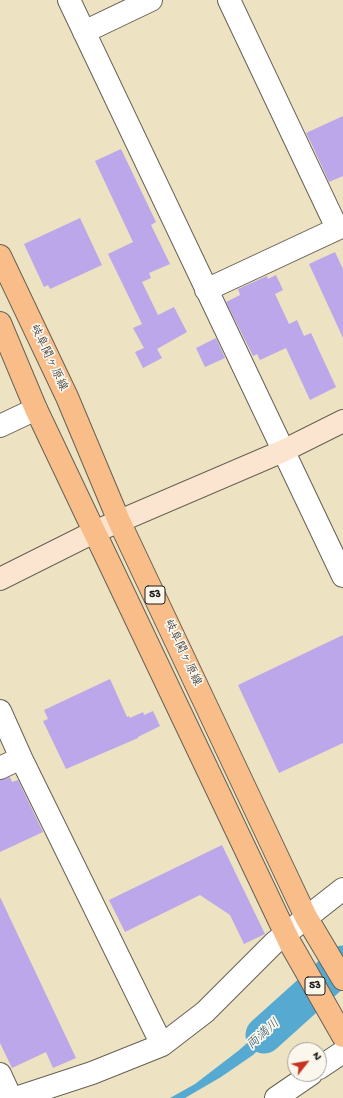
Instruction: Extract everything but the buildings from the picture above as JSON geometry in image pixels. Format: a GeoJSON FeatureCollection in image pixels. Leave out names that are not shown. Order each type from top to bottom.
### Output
{"type":"FeatureCollection","features":[{"type":"Feature","properties":{"kind":"main road","name":"岐阜関ヶ原線"},"geometry":{"type":"LineString","coordinates":[[0,256],[67,397],[120,521],[311,924],[343,980]]}},
{"type":"Feature","properties":{"kind":"main road","name":"53"},"geometry":{"type":"LineString","coordinates":[[0,323],[36,408],[94,532],[288,938],[342,1033]]}},
{"type":"Feature","properties":{"kind":"street"},"geometry":{"type":"LineString","coordinates":[[69,0],[343,576]]}},
{"type":"Feature","properties":{"kind":"street"},"geometry":{"type":"LineString","coordinates":[[84,32],[151,0]]}},
{"type":"Feature","properties":{"kind":"street"},"geometry":{"type":"LineString","coordinates":[[206,290],[340,227],[229,0]]}},
{"type":"Feature","properties":{"kind":"street"},"geometry":{"type":"LineString","coordinates":[[0,426],[36,408]]}},
{"type":"Feature","properties":{"kind":"street"},"geometry":{"type":"LineString","coordinates":[[0,579],[94,532],[283,451],[343,421]]}},
{"type":"Feature","properties":{"kind":"street"},"geometry":{"type":"LineString","coordinates":[[0,711],[21,758],[162,1045]]}},
{"type":"Feature","properties":{"kind":"street"},"geometry":{"type":"LineString","coordinates":[[0,768],[21,758]]}},
{"type":"Feature","properties":{"kind":"street"},"geometry":{"type":"LineString","coordinates":[[16,1098],[92,1073],[162,1045],[205,1012],[274,943],[288,938],[311,924],[343,889]]}},
{"type":"Feature","properties":{"kind":"street"},"geometry":{"type":"LineString","coordinates":[[327,1063],[343,1052]]}},
{"type":"Feature","properties":{"kind":"street"},"geometry":{"type":"LineString","coordinates":[[0,1074],[11,1098]]}},
{"type":"Feature","properties":{"kind":"street"},"geometry":{"type":"LineString","coordinates":[[276,1098],[299,1082]]}},
{"type":"Feature","properties":{"kind":"water"},"geometry":{"type":"Polygon","coordinates":[[[298,993],[304,1007],[253,1055],[221,1077],[185,1098],[170,1098],[195,1084],[238,1051],[293,1003],[298,993]]]}},
{"type":"Feature","properties":{"kind":"waterway","name":"両満川"},"geometry":{"type":"LineString","coordinates":[[264,1035],[343,964]]}}]}
